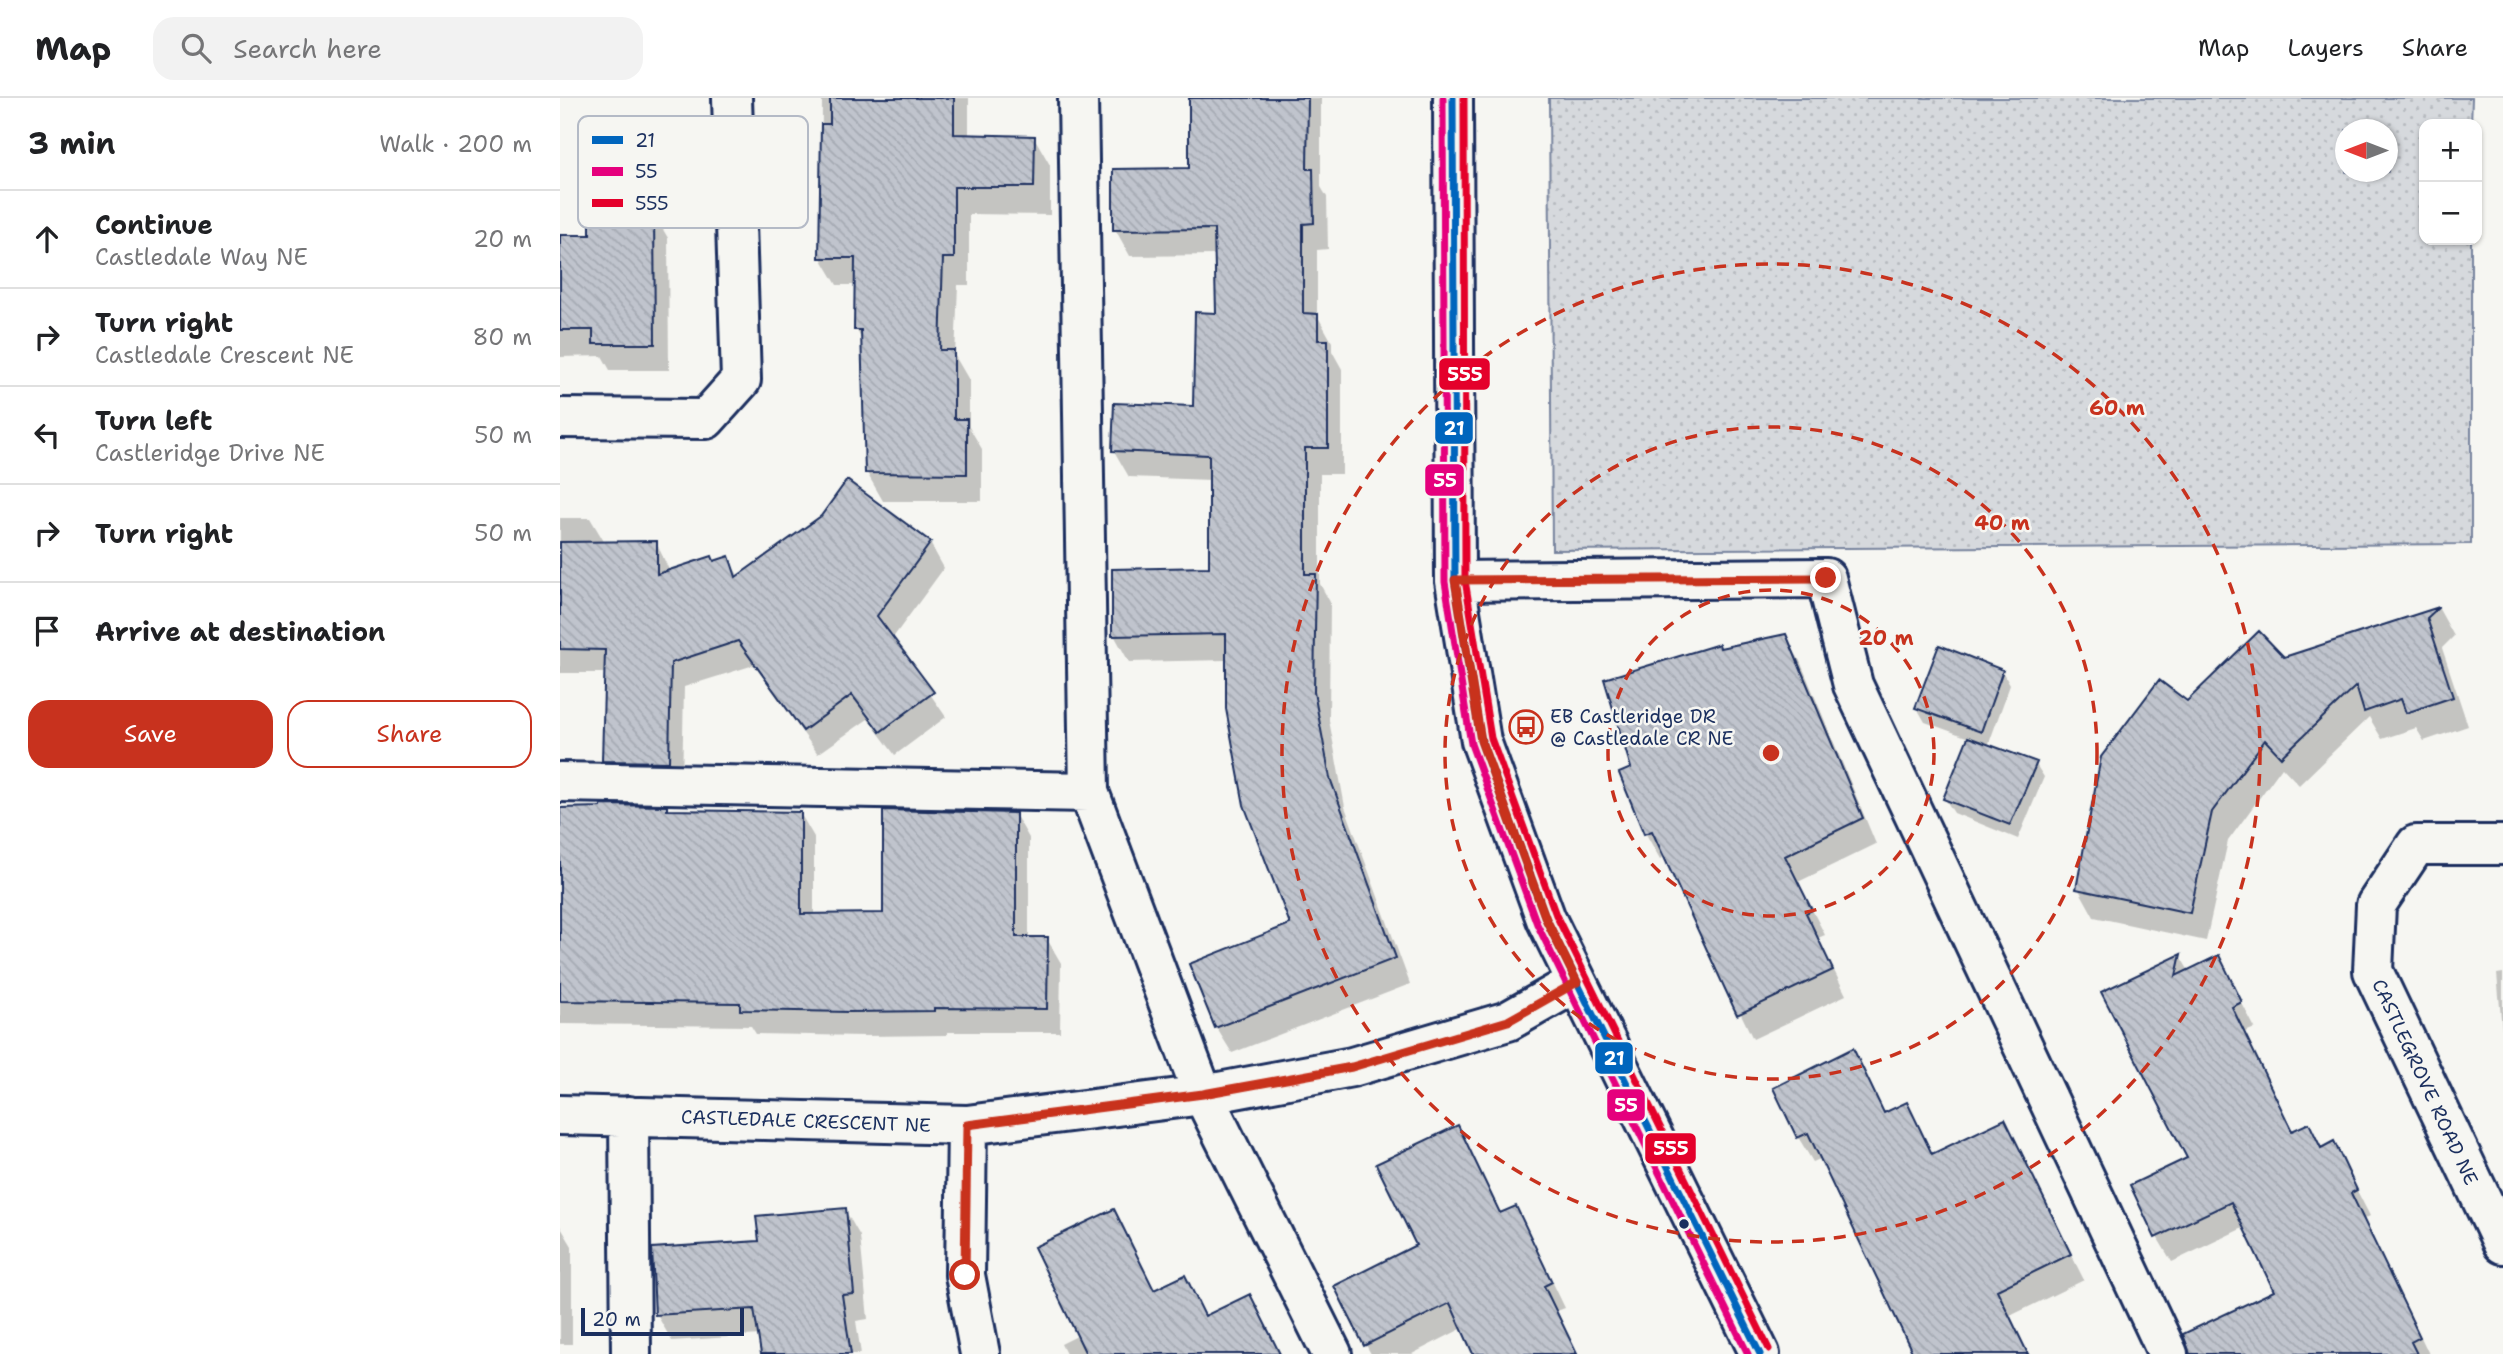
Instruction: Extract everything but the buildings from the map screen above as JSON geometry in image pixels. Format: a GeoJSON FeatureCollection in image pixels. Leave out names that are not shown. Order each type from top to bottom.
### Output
{"type":"FeatureCollection","features":[{"type":"Feature","properties":{"kind":"street"},"geometry":{"type":"LineString","coordinates":[[733,98],[734,116]]}},
{"type":"Feature","properties":{"kind":"street"},"geometry":{"type":"LineString","coordinates":[[1079,98],[1089,792],[1203,1094],[1332,1354]]}},
{"type":"Feature","properties":{"kind":"street"},"geometry":{"type":"LineString","coordinates":[[1453,98],[1455,580],[1481,741],[1546,919],[1760,1354]]}},
{"type":"Feature","properties":{"kind":"street"},"geometry":{"type":"LineString","coordinates":[[560,418],[706,419],[741,380],[737,228]]}},
{"type":"Feature","properties":{"kind":"street"},"geometry":{"type":"LineString","coordinates":[[1455,580],[1826,578],[1853,685],[2168,1354]]}},
{"type":"Feature","properties":{"kind":"street"},"geometry":{"type":"LineString","coordinates":[[560,782],[1089,792]]}},
{"type":"Feature","properties":{"kind":"street","name":"CASTLEGROVE ROAD NE"},"geometry":{"type":"LineString","coordinates":[[2503,845],[2416,845],[2376,905],[2373,971],[2489,1189],[2503,1244]]}},
{"type":"Feature","properties":{"kind":"street","name":"CASTLEDALE CRESCENT NE"},"geometry":{"type":"LineString","coordinates":[[560,1115],[967,1125],[1203,1094],[1352,1067],[1508,1021],[1577,982]]}},
{"type":"Feature","properties":{"kind":"street"},"geometry":{"type":"LineString","coordinates":[[629,1116],[631,1354]]}},
{"type":"Feature","properties":{"kind":"street"},"geometry":{"type":"LineString","coordinates":[[967,1125],[965,1275],[980,1354]]}},
{"type":"Feature","properties":{"kind":"shaded area"},"geometry":{"type":"Polygon","coordinates":[[[1549,98],[2472,98],[2471,119],[2419,119],[2419,245],[2471,245],[2471,544],[1552,550],[1549,98]]]}},
{"type":"Feature","properties":{"kind":"transit line","name":"55"},"geometry":{"type":"LineString","coordinates":[[1443,98],[1445,582],[1471,744],[1537,924],[1748,1354]]}},
{"type":"Feature","properties":{"kind":"transit line","name":"21"},"geometry":{"type":"LineString","coordinates":[[1453,98],[1455,581],[1481,741],[1546,919],[1760,1354]]}},
{"type":"Feature","properties":{"kind":"transit line","name":"555"},"geometry":{"type":"LineString","coordinates":[[1464,98],[1465,580],[1491,738],[1556,915],[1769,1349]]}},
{"type":"Feature","properties":{"kind":"place","name":"EB Castleridge DR @ Castledale CR NE"},"geometry":{"type":"Point","coordinates":[1526,727]}},
{"type":"Feature","properties":{"kind":"route"},"geometry":{"type":"LineString","coordinates":[[965,1275],[967,1125],[1203,1094],[1352,1067],[1508,1021],[1577,982],[1546,919],[1481,741],[1455,580],[1826,578]]}}]}
